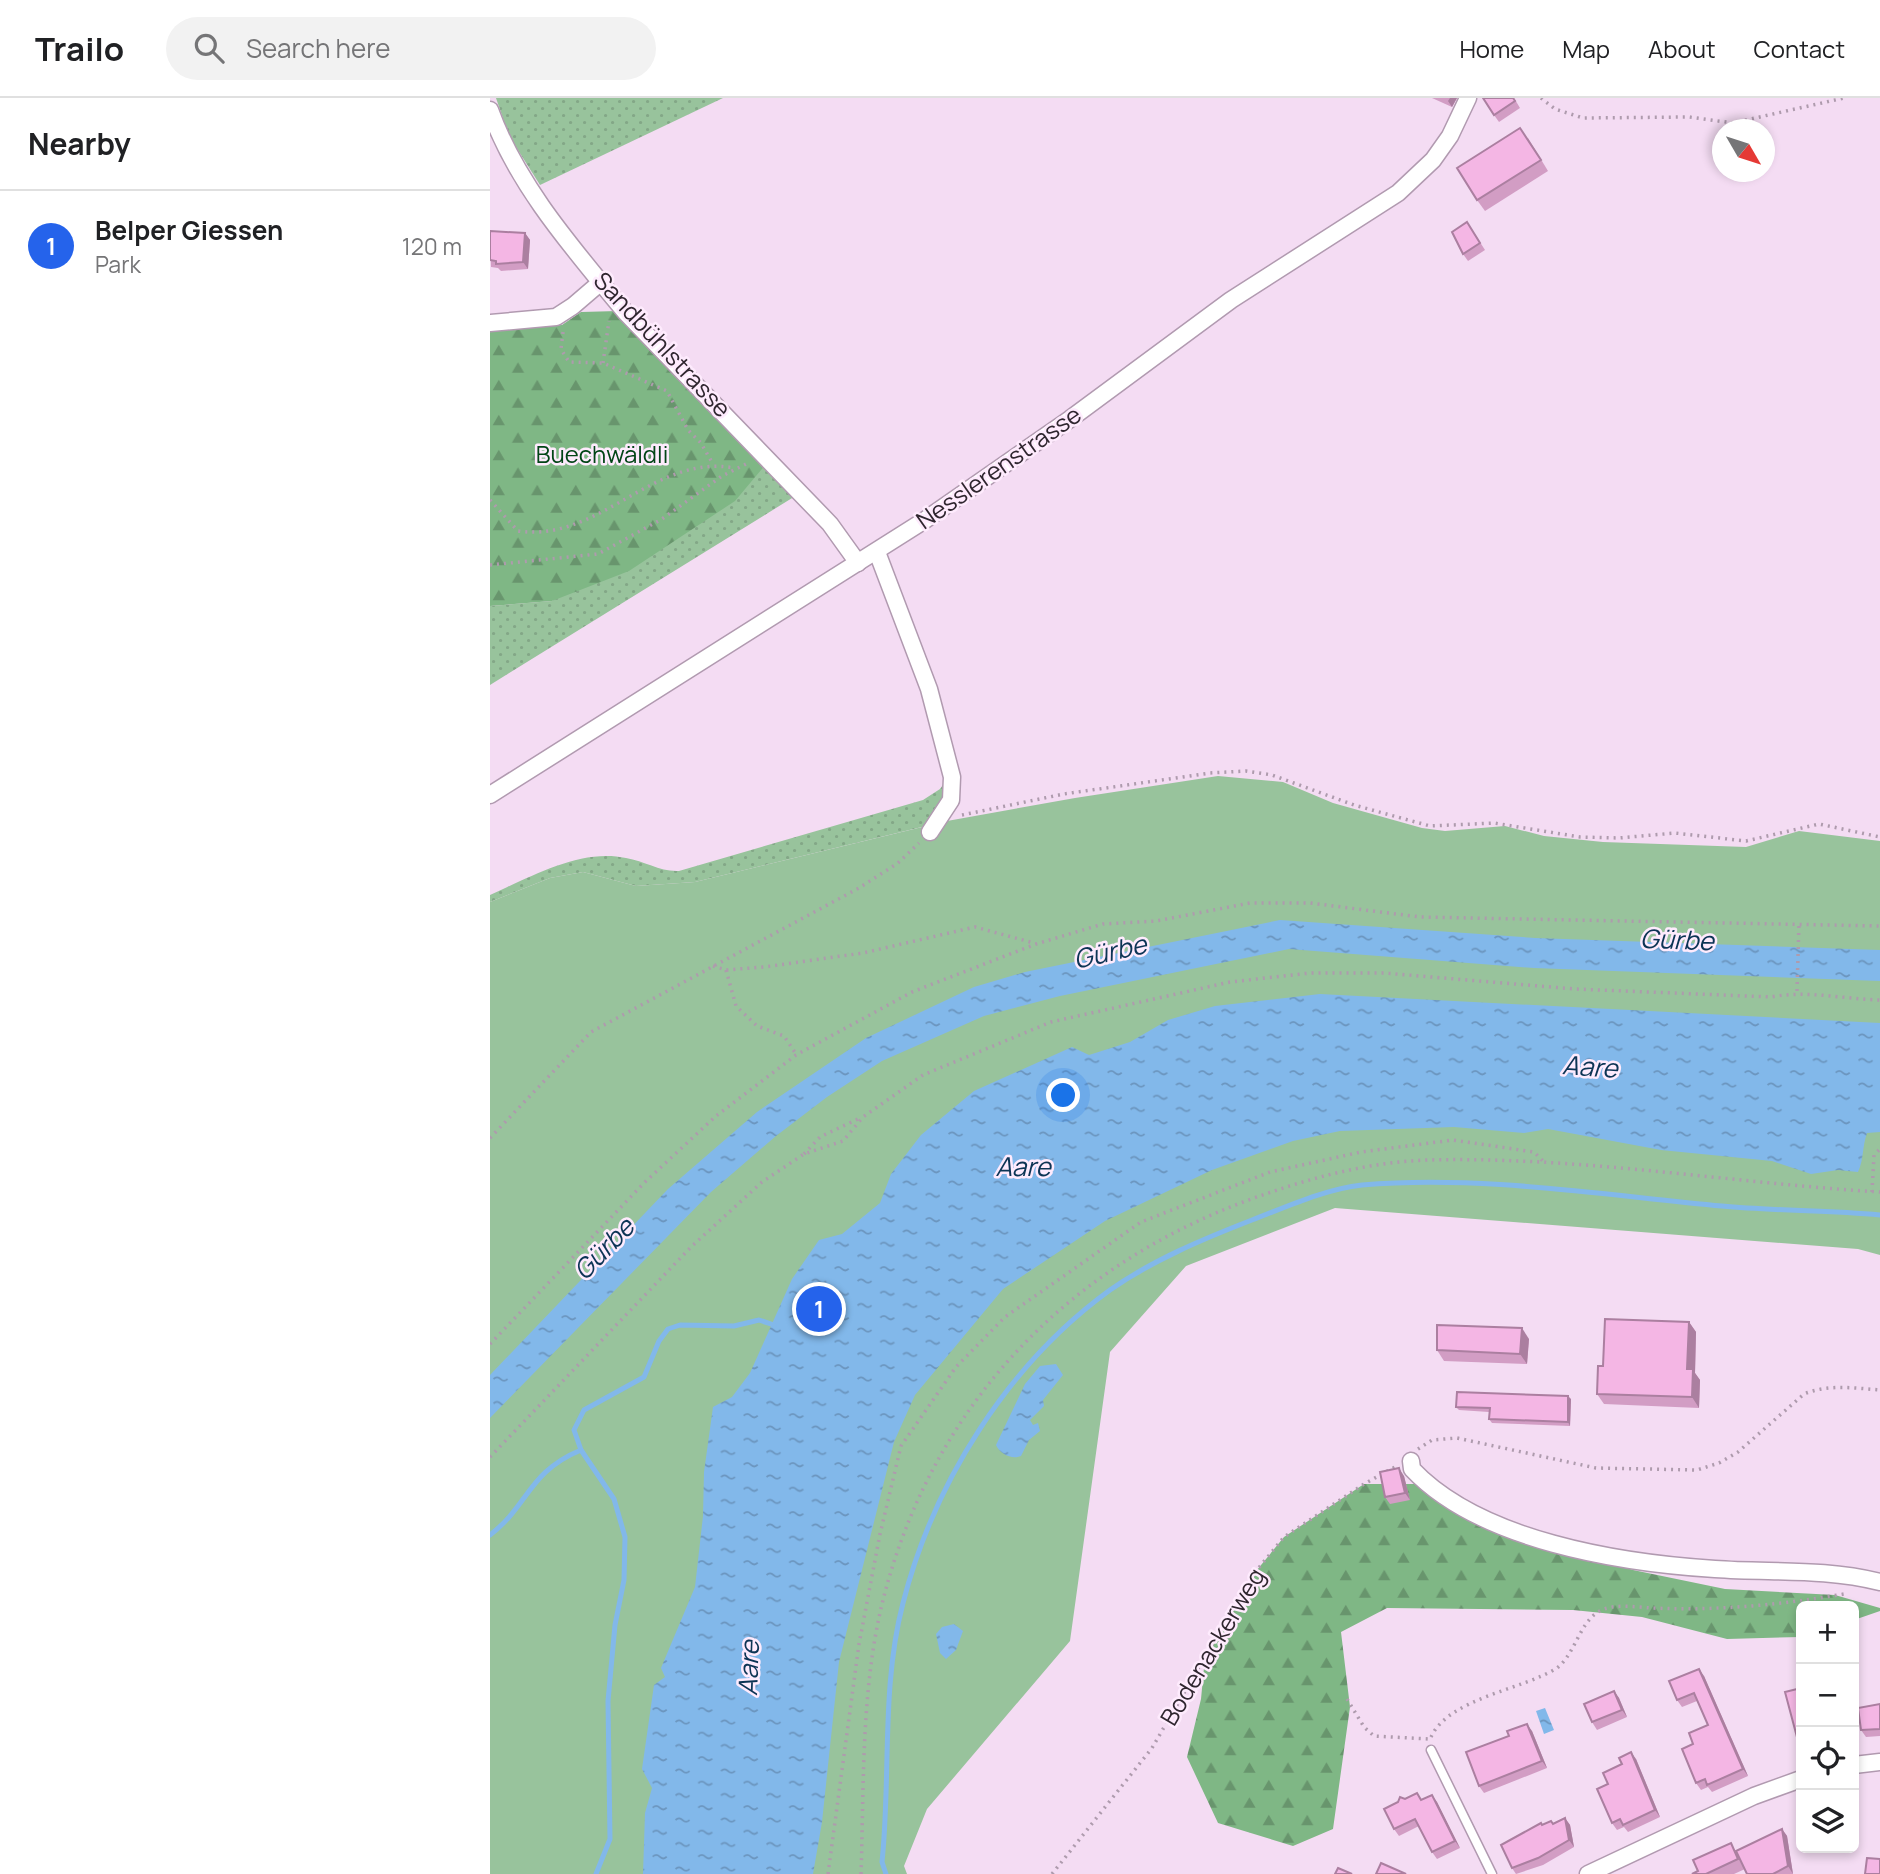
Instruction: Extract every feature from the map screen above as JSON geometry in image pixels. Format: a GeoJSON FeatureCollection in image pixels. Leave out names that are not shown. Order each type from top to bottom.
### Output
{"type":"FeatureCollection","features":[{"type":"Feature","properties":{"kind":"street","name":"Nesslerenstrasse"},"geometry":{"type":"LineString","coordinates":[[490,795],[877,552],[1070,419],[1231,300],[1398,193],[1433,160],[1450,136],[1468,98]]}},
{"type":"Feature","properties":{"kind":"street","name":"Sandbühlstrasse"},"geometry":{"type":"LineString","coordinates":[[492,119],[526,182],[614,298],[830,524],[858,563]]}},
{"type":"Feature","properties":{"kind":"street"},"geometry":{"type":"LineString","coordinates":[[490,323],[556,317],[601,282]]}},
{"type":"Feature","properties":{"kind":"street"},"geometry":{"type":"LineString","coordinates":[[877,552],[915,650],[944,737],[953,784],[947,809],[930,832]]}},
{"type":"Feature","properties":{"kind":"street"},"geometry":{"type":"LineString","coordinates":[[1411,1461],[1412,1469],[1443,1497],[1495,1524],[1533,1538],[1598,1553],[1715,1569],[1820,1571],[1880,1582]]}},
{"type":"Feature","properties":{"kind":"street"},"geometry":{"type":"LineString","coordinates":[[1859,1764],[1880,1762]]}},
{"type":"Feature","properties":{"kind":"street"},"geometry":{"type":"LineString","coordinates":[[1588,1874],[1754,1796],[1796,1781]]}},
{"type":"Feature","properties":{"kind":"lane"},"geometry":{"type":"LineString","coordinates":[[1431,1750],[1492,1874]]}},
{"type":"Feature","properties":{"kind":"path"},"geometry":{"type":"LineString","coordinates":[[1541,98],[1555,109],[1583,118],[1689,117],[1732,123],[1844,98]]}},
{"type":"Feature","properties":{"kind":"path"},"geometry":{"type":"LineString","coordinates":[[603,363],[614,298]]}},
{"type":"Feature","properties":{"kind":"path"},"geometry":{"type":"LineString","coordinates":[[568,310],[561,349],[569,362],[603,363],[667,391],[688,430],[701,443],[713,464]]}},
{"type":"Feature","properties":{"kind":"path"},"geometry":{"type":"LineString","coordinates":[[490,565],[598,554],[662,519],[736,468],[751,461],[771,462]]}},
{"type":"Feature","properties":{"kind":"path"},"geometry":{"type":"LineString","coordinates":[[490,500],[518,531],[536,534],[584,521],[666,476],[713,464],[736,468]]}},
{"type":"Feature","properties":{"kind":"path"},"geometry":{"type":"LineString","coordinates":[[947,809],[960,815],[969,815],[1064,794],[1246,771],[1272,775],[1354,806],[1430,826],[1494,823],[1580,837],[1619,838],[1675,833],[1746,841],[1819,824],[1880,837]]}},
{"type":"Feature","properties":{"kind":"path"},"geometry":{"type":"LineString","coordinates":[[490,1138],[591,1031],[869,881],[898,863],[930,832]]}},
{"type":"Feature","properties":{"kind":"path"},"geometry":{"type":"LineString","coordinates":[[490,1344],[644,1183],[716,1116],[796,1055],[912,992],[1036,944],[1103,924],[1156,921],[1250,903],[1310,903],[1420,917],[1880,926]]}},
{"type":"Feature","properties":{"kind":"path"},"geometry":{"type":"LineString","coordinates":[[1797,989],[1799,923]]}},
{"type":"Feature","properties":{"kind":"path"},"geometry":{"type":"LineString","coordinates":[[711,965],[726,970],[863,953],[975,927],[1036,944]]}},
{"type":"Feature","properties":{"kind":"path"},"geometry":{"type":"LineString","coordinates":[[726,970],[736,1006],[757,1026],[784,1036],[796,1055]]}},
{"type":"Feature","properties":{"kind":"path"},"geometry":{"type":"LineString","coordinates":[[490,1457],[691,1247],[748,1193],[804,1154],[827,1133],[863,1117],[923,1075],[1051,1022],[1230,982],[1310,973],[1384,973],[1575,989],[1771,996],[1797,989],[1838,999],[1880,1000]]}},
{"type":"Feature","properties":{"kind":"path"},"geometry":{"type":"LineString","coordinates":[[804,1154],[821,1151],[843,1142],[863,1117]]}},
{"type":"Feature","properties":{"kind":"path"},"geometry":{"type":"LineString","coordinates":[[828,1874],[859,1644],[880,1534],[901,1446],[956,1367],[1005,1317],[1141,1222],[1270,1172],[1361,1152],[1453,1140],[1534,1152],[1546,1164]]}},
{"type":"Feature","properties":{"kind":"path"},"geometry":{"type":"LineString","coordinates":[[1872,1192],[1874,1155],[1880,1149]]}},
{"type":"Feature","properties":{"kind":"path"},"geometry":{"type":"LineString","coordinates":[[861,1874],[872,1654],[893,1566],[922,1492],[953,1434],[982,1391],[1017,1348],[1060,1308],[1102,1275],[1201,1217],[1291,1185],[1362,1166],[1426,1160],[1546,1164],[1880,1192]]}},
{"type":"Feature","properties":{"kind":"path","name":"Bodenackerweg"},"geometry":{"type":"LineString","coordinates":[[1052,1874],[1152,1748],[1252,1576],[1284,1537],[1383,1472],[1411,1461],[1413,1453],[1422,1445],[1443,1438],[1457,1438],[1596,1468],[1697,1470],[1719,1463],[1738,1452],[1804,1394],[1817,1388],[1880,1390]]}},
{"type":"Feature","properties":{"kind":"path"},"geometry":{"type":"LineString","coordinates":[[1431,1750],[1431,1739],[1437,1728],[1456,1712],[1557,1668],[1569,1657],[1591,1619],[1604,1609],[1633,1607],[1705,1610],[1762,1606],[1846,1594]]}},
{"type":"Feature","properties":{"kind":"path"},"geometry":{"type":"LineString","coordinates":[[1347,1699],[1364,1727],[1374,1736],[1431,1739]]}},
{"type":"Feature","properties":{"kind":"green space"},"geometry":{"type":"Polygon","coordinates":[[[496,98],[723,98],[540,185],[509,136],[496,98]]]}},
{"type":"Feature","properties":{"kind":"green space","name":"Buechwäldli"},"geometry":{"type":"Polygon","coordinates":[[[618,311],[767,463],[735,501],[629,571],[552,601],[490,606],[490,328],[562,325],[581,312],[618,311]]]}},
{"type":"Feature","properties":{"kind":"green space"},"geometry":{"type":"Polygon","coordinates":[[[767,463],[797,495],[490,685],[490,606],[552,601],[767,463]]]}},
{"type":"Feature","properties":{"kind":"green space"},"geometry":{"type":"Polygon","coordinates":[[[1218,776],[1283,782],[1333,803],[1422,828],[1445,831],[1505,826],[1544,836],[1603,842],[1746,847],[1799,831],[1880,841],[1880,1255],[1858,1249],[1335,1208],[1186,1266],[1110,1352],[1070,1641],[927,1809],[904,1866],[907,1874],[490,1874],[490,902],[550,878],[583,872],[636,886],[695,882],[947,821],[1218,776]]]}},
{"type":"Feature","properties":{"kind":"green space"},"geometry":{"type":"Polygon","coordinates":[[[948,778],[948,790],[930,825],[695,882],[636,886],[583,872],[550,878],[490,902],[490,895],[522,880],[556,866],[591,857],[626,858],[665,870],[679,871],[923,800],[940,789],[948,778]]]}},
{"type":"Feature","properties":{"kind":"green space"},"geometry":{"type":"Polygon","coordinates":[[[1364,1484],[1428,1484],[1503,1526],[1633,1570],[1725,1589],[1835,1595],[1856,1601],[1796,1601],[1796,1637],[1727,1639],[1642,1617],[1573,1610],[1387,1608],[1341,1632],[1350,1707],[1333,1829],[1293,1846],[1218,1823],[1187,1757],[1201,1699],[1205,1657],[1252,1576],[1284,1537],[1364,1484]]]}},
{"type":"Feature","properties":{"kind":"green space"},"geometry":{"type":"Polygon","coordinates":[[[1859,1602],[1880,1608],[1880,1611],[1859,1618],[1859,1602]]]}},
{"type":"Feature","properties":{"kind":"water"},"geometry":{"type":"Polygon","coordinates":[[[1280,920],[1535,938],[1880,950],[1880,981],[1534,968],[1289,949],[1060,996],[984,1016],[882,1061],[827,1097],[776,1136],[711,1192],[490,1418],[490,1375],[668,1189],[757,1112],[866,1038],[974,987],[1025,972],[1280,920]]]}},
{"type":"Feature","properties":{"kind":"water","name":"Aare"},"geometry":{"type":"Polygon","coordinates":[[[1320,994],[1880,1023],[1880,1132],[1867,1133],[1858,1172],[1838,1170],[1811,1174],[1772,1161],[1661,1150],[1548,1129],[1524,1133],[1454,1127],[1340,1131],[1293,1141],[1212,1170],[1105,1221],[1003,1289],[915,1395],[894,1442],[839,1662],[822,1822],[813,1874],[643,1874],[645,1813],[652,1788],[642,1769],[654,1685],[665,1677],[661,1668],[695,1587],[703,1516],[704,1472],[713,1407],[732,1397],[750,1373],[792,1279],[819,1240],[842,1234],[880,1203],[891,1174],[921,1135],[974,1091],[1072,1047],[1089,1055],[1130,1042],[1168,1020],[1215,1006],[1320,994]]]}},
{"type":"Feature","properties":{"kind":"water"},"geometry":{"type":"Polygon","coordinates":[[[1056,1364],[1063,1375],[1043,1400],[1044,1406],[1030,1420],[1033,1425],[1038,1423],[1040,1431],[1029,1440],[1021,1456],[1014,1457],[1000,1451],[996,1445],[1025,1384],[1040,1366],[1056,1364]]]}},
{"type":"Feature","properties":{"kind":"water"},"geometry":{"type":"Polygon","coordinates":[[[954,1624],[963,1631],[956,1650],[946,1659],[940,1653],[936,1634],[942,1627],[954,1624]]]}},
{"type":"Feature","properties":{"kind":"water"},"geometry":{"type":"Polygon","coordinates":[[[1545,1708],[1554,1730],[1544,1734],[1536,1711],[1545,1708]]]}},
{"type":"Feature","properties":{"kind":"building"},"geometry":{"type":"Polygon","coordinates":[[[1483,98],[1513,98],[1515,101],[1494,115],[1483,98]]]}},
{"type":"Feature","properties":{"kind":"building"},"geometry":{"type":"Polygon","coordinates":[[[1520,128],[1541,160],[1477,200],[1457,168],[1520,128]]]}},
{"type":"Feature","properties":{"kind":"building"},"geometry":{"type":"Polygon","coordinates":[[[1467,222],[1480,243],[1463,254],[1452,232],[1467,222]]]}},
{"type":"Feature","properties":{"kind":"building"},"geometry":{"type":"Polygon","coordinates":[[[490,231],[525,233],[523,262],[496,264],[496,261],[490,260],[490,231]]]}},
{"type":"Feature","properties":{"kind":"building"},"geometry":{"type":"Polygon","coordinates":[[[1605,1319],[1689,1322],[1687,1369],[1693,1369],[1692,1397],[1597,1394],[1598,1366],[1603,1366],[1605,1319]]]}},
{"type":"Feature","properties":{"kind":"building"},"geometry":{"type":"Polygon","coordinates":[[[1437,1325],[1522,1328],[1520,1354],[1437,1350],[1437,1325]]]}},
{"type":"Feature","properties":{"kind":"building"},"geometry":{"type":"Polygon","coordinates":[[[1457,1392],[1568,1396],[1568,1422],[1489,1419],[1490,1408],[1456,1407],[1457,1392]]]}},
{"type":"Feature","properties":{"kind":"building"},"geometry":{"type":"Polygon","coordinates":[[[1399,1468],[1405,1493],[1385,1497],[1380,1472],[1399,1468]]]}},
{"type":"Feature","properties":{"kind":"building"},"geometry":{"type":"Polygon","coordinates":[[[1699,1669],[1743,1769],[1707,1785],[1705,1779],[1696,1783],[1682,1749],[1693,1744],[1689,1733],[1708,1725],[1694,1693],[1677,1700],[1669,1681],[1699,1669]]]}},
{"type":"Feature","properties":{"kind":"building"},"geometry":{"type":"Polygon","coordinates":[[[1796,1689],[1796,1733],[1785,1692],[1796,1689]]]}},
{"type":"Feature","properties":{"kind":"building"},"geometry":{"type":"Polygon","coordinates":[[[1614,1691],[1622,1710],[1592,1722],[1584,1704],[1614,1691]]]}},
{"type":"Feature","properties":{"kind":"building"},"geometry":{"type":"Polygon","coordinates":[[[1880,1704],[1880,1729],[1861,1730],[1859,1708],[1880,1704]]]}},
{"type":"Feature","properties":{"kind":"building"},"geometry":{"type":"Polygon","coordinates":[[[1527,1724],[1542,1761],[1479,1786],[1466,1752],[1509,1736],[1507,1731],[1527,1724]]]}},
{"type":"Feature","properties":{"kind":"building"},"geometry":{"type":"Polygon","coordinates":[[[1631,1752],[1655,1810],[1623,1825],[1620,1819],[1612,1823],[1597,1789],[1608,1784],[1603,1773],[1622,1764],[1619,1758],[1631,1752]]]}},
{"type":"Feature","properties":{"kind":"building"},"geometry":{"type":"Polygon","coordinates":[[[1417,1793],[1421,1800],[1432,1795],[1455,1841],[1432,1852],[1415,1819],[1394,1829],[1384,1809],[1398,1802],[1400,1797],[1405,1799],[1417,1793]]]}},
{"type":"Feature","properties":{"kind":"building"},"geometry":{"type":"Polygon","coordinates":[[[1565,1818],[1569,1840],[1538,1858],[1512,1868],[1501,1845],[1541,1823],[1542,1825],[1551,1821],[1553,1824],[1565,1818]]]}},
{"type":"Feature","properties":{"kind":"building"},"geometry":{"type":"Polygon","coordinates":[[[1782,1829],[1788,1866],[1773,1874],[1747,1874],[1736,1851],[1782,1829]]]}},
{"type":"Feature","properties":{"kind":"building"},"geometry":{"type":"Polygon","coordinates":[[[1731,1843],[1738,1859],[1706,1874],[1692,1874],[1698,1871],[1693,1860],[1731,1843]]]}},
{"type":"Feature","properties":{"kind":"building"},"geometry":{"type":"Polygon","coordinates":[[[1867,1858],[1880,1859],[1880,1874],[1865,1874],[1867,1858]]]}},
{"type":"Feature","properties":{"kind":"building"},"geometry":{"type":"Polygon","coordinates":[[[1381,1863],[1406,1874],[1376,1874],[1381,1863]]]}},
{"type":"Feature","properties":{"kind":"building"},"geometry":{"type":"Polygon","coordinates":[[[1338,1868],[1352,1874],[1335,1874],[1338,1868]]]}},
{"type":"Feature","properties":{"kind":"waterway"},"geometry":{"type":"LineString","coordinates":[[886,1874],[882,1862],[889,1699],[896,1635],[917,1558],[934,1513],[955,1470],[1008,1390],[1039,1353],[1073,1320],[1126,1279],[1215,1235],[1306,1199],[1362,1185],[1497,1184],[1742,1208],[1880,1215]]}},
{"type":"Feature","properties":{"kind":"waterway"},"geometry":{"type":"LineString","coordinates":[[596,1874],[610,1839],[608,1701],[615,1625],[624,1580],[625,1537],[614,1499],[581,1450],[574,1430],[584,1410],[644,1377],[659,1341],[668,1329],[680,1325],[734,1326],[759,1320],[774,1325]]}},
{"type":"Feature","properties":{"kind":"waterway"},"geometry":{"type":"LineString","coordinates":[[490,1535],[503,1524],[550,1468],[581,1450]]}},
{"type":"Feature","properties":{"kind":"place","name":"Belper Giessen"},"geometry":{"type":"Point","coordinates":[819,1309]}},
{"type":"Feature","properties":{"kind":"water label","name":"Gürbe"},"geometry":{"type":"Point","coordinates":[1677,940]}},
{"type":"Feature","properties":{"kind":"water label","name":"Gürbe"},"geometry":{"type":"Point","coordinates":[1110,952]}},
{"type":"Feature","properties":{"kind":"water label","name":"Gürbe"},"geometry":{"type":"Point","coordinates":[604,1249]}}]}
